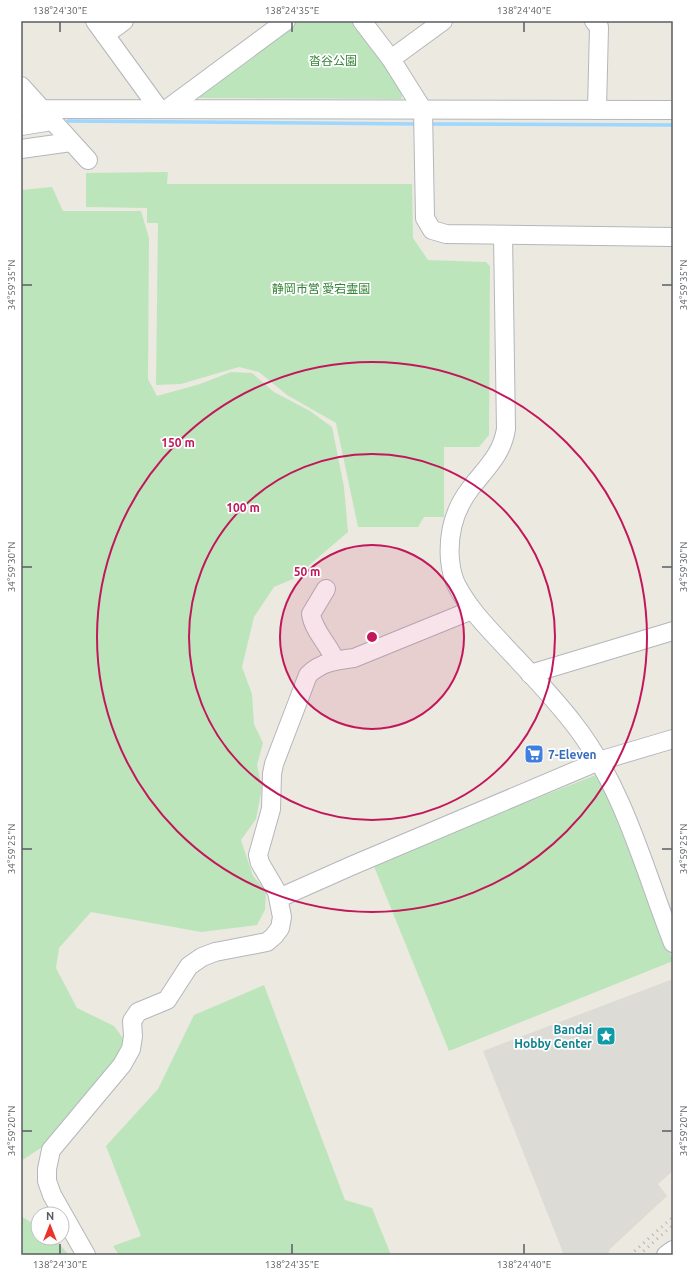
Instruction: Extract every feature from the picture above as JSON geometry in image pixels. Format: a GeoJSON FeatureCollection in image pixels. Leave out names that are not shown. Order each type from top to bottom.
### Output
{"type":"FeatureCollection","features":[{"type":"Feature","properties":{"kind":"street"},"geometry":{"type":"LineString","coordinates":[[124,21],[100,28],[163,109]]}},
{"type":"Feature","properties":{"kind":"street"},"geometry":{"type":"LineString","coordinates":[[163,109],[286,21]]}},
{"type":"Feature","properties":{"kind":"street"},"geometry":{"type":"LineString","coordinates":[[362,21],[391,59],[423,119],[425,218],[432,230],[446,234],[673,237]]}},
{"type":"Feature","properties":{"kind":"street"},"geometry":{"type":"LineString","coordinates":[[391,59],[443,21]]}},
{"type":"Feature","properties":{"kind":"street"},"geometry":{"type":"LineString","coordinates":[[597,110],[600,23]]}},
{"type":"Feature","properties":{"kind":"street"},"geometry":{"type":"LineString","coordinates":[[21,86],[88,160]]}},
{"type":"Feature","properties":{"kind":"street"},"geometry":{"type":"LineString","coordinates":[[21,105],[28,109],[47,115]]}},
{"type":"Feature","properties":{"kind":"street"},"geometry":{"type":"LineString","coordinates":[[21,126],[47,115],[163,109],[423,119],[597,110],[673,110]]}},
{"type":"Feature","properties":{"kind":"street"},"geometry":{"type":"LineString","coordinates":[[21,149],[71,142]]}},
{"type":"Feature","properties":{"kind":"street"},"geometry":{"type":"LineString","coordinates":[[504,235],[506,428],[504,441],[496,459],[470,490],[460,505],[454,519],[451,535],[450,559],[452,572],[456,585],[472,610],[575,725],[599,761],[627,819],[671,932]]}},
{"type":"Feature","properties":{"kind":"street"},"geometry":{"type":"LineString","coordinates":[[326,589],[311,614],[312,621],[330,648],[335,660]]}},
{"type":"Feature","properties":{"kind":"street"},"geometry":{"type":"LineString","coordinates":[[86,1255],[52,1195],[47,1181],[47,1169],[51,1150],[122,1065],[131,1049],[133,1036],[132,1021],[138,1012],[167,1000],[181,976],[189,966],[202,957],[215,952],[266,942],[274,936],[280,928],[282,917],[279,898],[258,855],[271,809],[272,774],[274,764],[308,675],[315,668],[335,660],[354,658],[472,610]]}},
{"type":"Feature","properties":{"kind":"street"},"geometry":{"type":"LineString","coordinates":[[530,674],[673,631]]}},
{"type":"Feature","properties":{"kind":"street"},"geometry":{"type":"LineString","coordinates":[[279,898],[343,869],[599,761],[673,739]]}},
{"type":"Feature","properties":{"kind":"street"},"geometry":{"type":"LineString","coordinates":[[666,1255],[673,1250]]}},
{"type":"Feature","properties":{"kind":"shaded area"},"geometry":{"type":"Polygon","coordinates":[[[673,979],[673,1171],[658,1184],[667,1196],[610,1249],[608,1255],[564,1255],[483,1051],[673,979]]]}},
{"type":"Feature","properties":{"kind":"green space","name":"沓谷公園"},"geometry":{"type":"Polygon","coordinates":[[[295,21],[353,21],[404,92],[401,99],[200,98],[198,93],[295,21]]]}},
{"type":"Feature","properties":{"kind":"green space","name":"静岡市営 愛宕霊園"},"geometry":{"type":"Polygon","coordinates":[[[168,172],[167,184],[412,184],[413,238],[428,260],[486,262],[490,266],[489,435],[479,447],[444,447],[444,517],[424,517],[418,527],[358,527],[336,423],[287,395],[259,372],[239,367],[181,384],[156,385],[158,223],[147,223],[147,208],[86,207],[86,173],[168,172]]]}},
{"type":"Feature","properties":{"kind":"green space"},"geometry":{"type":"Polygon","coordinates":[[[52,187],[63,211],[141,211],[149,238],[148,379],[157,396],[200,384],[231,372],[252,373],[274,392],[310,411],[332,427],[344,487],[348,532],[293,579],[274,587],[254,617],[242,667],[252,694],[254,724],[263,743],[257,765],[262,788],[256,819],[241,840],[253,876],[266,891],[265,910],[257,925],[201,932],[91,912],[59,948],[56,968],[77,1008],[114,1026],[131,1049],[65,1132],[21,1161],[21,190],[52,187]]]}},
{"type":"Feature","properties":{"kind":"green space"},"geometry":{"type":"Polygon","coordinates":[[[598,774],[673,961],[449,1051],[373,864],[598,774]]]}},
{"type":"Feature","properties":{"kind":"green space"},"geometry":{"type":"Polygon","coordinates":[[[264,985],[345,1200],[372,1208],[391,1255],[119,1255],[113,1246],[141,1236],[106,1146],[158,1089],[194,1015],[264,985]]]}},
{"type":"Feature","properties":{"kind":"green space"},"geometry":{"type":"Polygon","coordinates":[[[21,1216],[30,1222],[30,1246],[61,1246],[69,1255],[21,1255],[21,1216]]]}},
{"type":"Feature","properties":{"kind":"waterway"},"geometry":{"type":"LineString","coordinates":[[68,121],[419,124]]}},
{"type":"Feature","properties":{"kind":"waterway"},"geometry":{"type":"LineString","coordinates":[[429,124],[673,125]]}},
{"type":"Feature","properties":{"kind":"railway"},"geometry":{"type":"LineString","coordinates":[[630,1255],[673,1217]]}},
{"type":"Feature","properties":{"kind":"railway"},"geometry":{"type":"LineString","coordinates":[[639,1255],[673,1225]]}},
{"type":"Feature","properties":{"kind":"place","name":"7-Eleven"},"geometry":{"type":"Point","coordinates":[534,754]}},
{"type":"Feature","properties":{"kind":"place","name":"Bandai Hobby Center"},"geometry":{"type":"Point","coordinates":[606,1036]}}]}
